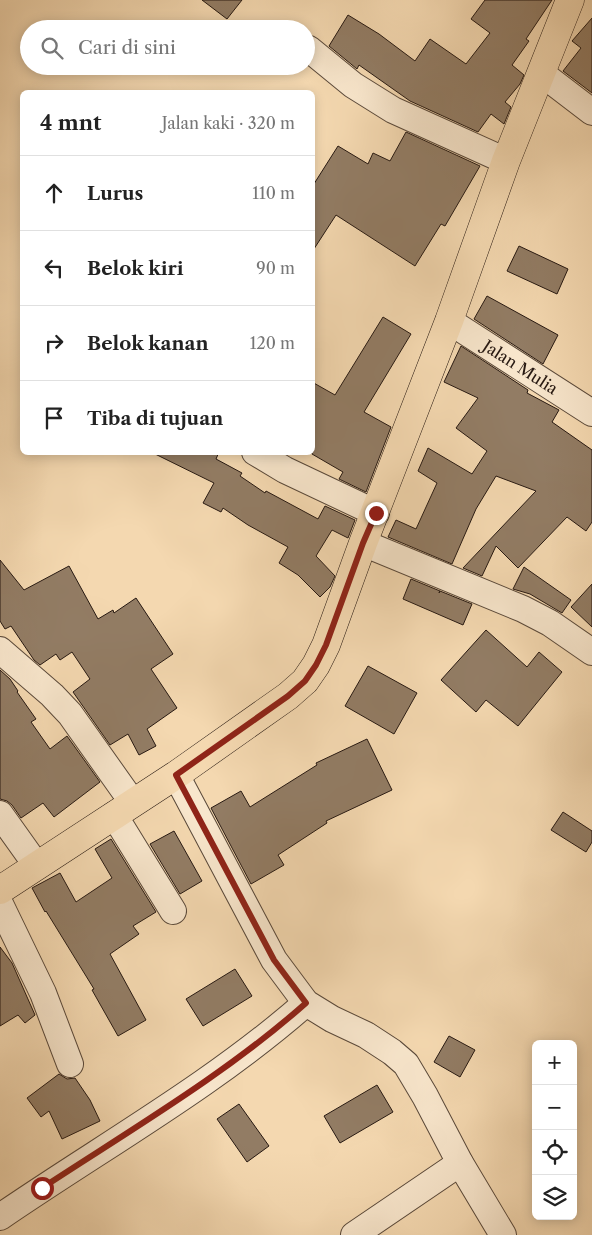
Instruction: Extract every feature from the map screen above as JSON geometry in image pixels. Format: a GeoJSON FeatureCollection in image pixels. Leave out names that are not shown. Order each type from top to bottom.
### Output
{"type":"FeatureCollection","features":[{"type":"Feature","properties":{"kind":"main road"},"geometry":{"type":"LineString","coordinates":[[0,890],[176,775],[288,696],[305,681],[316,665],[326,645],[363,543],[449,321],[506,162],[570,0]]}},
{"type":"Feature","properties":{"kind":"street"},"geometry":{"type":"LineString","coordinates":[[315,54],[354,85],[393,110],[506,162]]}},
{"type":"Feature","properties":{"kind":"street"},"geometry":{"type":"LineString","coordinates":[[541,73],[592,112]]}},
{"type":"Feature","properties":{"kind":"street","name":"Jalan Mulia"},"geometry":{"type":"LineString","coordinates":[[449,321],[592,412]]}},
{"type":"Feature","properties":{"kind":"street"},"geometry":{"type":"LineString","coordinates":[[260,455],[285,470],[376,513]]}},
{"type":"Feature","properties":{"kind":"street"},"geometry":{"type":"LineString","coordinates":[[363,543],[523,609],[550,623],[592,652]]}},
{"type":"Feature","properties":{"kind":"street"},"geometry":{"type":"LineString","coordinates":[[0,650],[52,695],[70,714],[124,809],[173,911]]}},
{"type":"Feature","properties":{"kind":"street"},"geometry":{"type":"LineString","coordinates":[[176,775],[274,960],[306,1003],[332,1019],[366,1035],[406,1064],[425,1096],[460,1164],[503,1235]]}},
{"type":"Feature","properties":{"kind":"street"},"geometry":{"type":"LineString","coordinates":[[0,814],[37,866]]}},
{"type":"Feature","properties":{"kind":"street"},"geometry":{"type":"LineString","coordinates":[[0,904],[43,992],[70,1064]]}},
{"type":"Feature","properties":{"kind":"street"},"geometry":{"type":"LineString","coordinates":[[0,1217],[182,1097],[277,1028],[306,1003]]}},
{"type":"Feature","properties":{"kind":"street"},"geometry":{"type":"LineString","coordinates":[[354,1235],[460,1164]]}},
{"type":"Feature","properties":{"kind":"building"},"geometry":{"type":"Polygon","coordinates":[[[202,0],[242,0],[227,19],[202,0]]]}},
{"type":"Feature","properties":{"kind":"building"},"geometry":{"type":"Polygon","coordinates":[[[485,0],[552,0],[526,39],[529,41],[512,65],[524,75],[520,84],[505,102],[511,107],[504,124],[491,114],[478,132],[410,101],[359,65],[357,69],[329,46],[348,15],[379,34],[415,61],[430,39],[466,64],[490,33],[471,19],[485,0]]]}},
{"type":"Feature","properties":{"kind":"building"},"geometry":{"type":"Polygon","coordinates":[[[592,18],[592,93],[563,71],[581,48],[572,41],[592,18]]]}},
{"type":"Feature","properties":{"kind":"building"},"geometry":{"type":"Polygon","coordinates":[[[406,132],[480,166],[445,226],[441,224],[415,266],[336,215],[315,247],[315,182],[338,146],[368,164],[373,153],[390,161],[406,132]]]}},
{"type":"Feature","properties":{"kind":"building"},"geometry":{"type":"Polygon","coordinates":[[[519,246],[568,269],[557,294],[507,271],[519,246]]]}},
{"type":"Feature","properties":{"kind":"building"},"geometry":{"type":"Polygon","coordinates":[[[487,296],[558,335],[543,364],[474,319],[487,296]]]}},
{"type":"Feature","properties":{"kind":"building"},"geometry":{"type":"Polygon","coordinates":[[[383,317],[411,334],[364,412],[391,427],[366,492],[339,479],[343,472],[314,455],[315,384],[335,395],[383,317]]]}},
{"type":"Feature","properties":{"kind":"building"},"geometry":{"type":"Polygon","coordinates":[[[461,346],[528,390],[527,393],[559,410],[552,422],[592,450],[592,522],[586,531],[567,517],[518,568],[496,546],[482,576],[463,568],[536,491],[496,476],[476,509],[452,564],[388,537],[396,520],[416,529],[437,483],[418,471],[428,448],[472,474],[487,451],[456,428],[478,398],[444,382],[461,346]]]}},
{"type":"Feature","properties":{"kind":"building"},"geometry":{"type":"Polygon","coordinates":[[[157,455],[218,455],[216,459],[242,473],[240,476],[265,493],[266,491],[318,519],[325,506],[355,520],[348,538],[332,530],[316,556],[335,576],[330,587],[320,597],[298,575],[279,563],[288,547],[248,525],[223,508],[221,512],[203,503],[214,483],[157,455]]]}},
{"type":"Feature","properties":{"kind":"building"},"geometry":{"type":"Polygon","coordinates":[[[0,560],[24,590],[69,566],[98,619],[113,610],[114,613],[136,598],[173,654],[151,669],[177,708],[147,729],[156,746],[139,755],[128,734],[110,745],[73,692],[90,679],[72,652],[60,660],[56,654],[40,665],[34,660],[11,626],[5,629],[0,621],[0,560]]]}},
{"type":"Feature","properties":{"kind":"building"},"geometry":{"type":"Polygon","coordinates":[[[524,567],[571,600],[562,613],[530,594],[513,589],[524,567]]]}},
{"type":"Feature","properties":{"kind":"building"},"geometry":{"type":"Polygon","coordinates":[[[411,579],[472,604],[463,625],[403,599],[411,579]]]}},
{"type":"Feature","properties":{"kind":"building"},"geometry":{"type":"Polygon","coordinates":[[[592,584],[592,627],[571,607],[592,584]]]}},
{"type":"Feature","properties":{"kind":"building"},"geometry":{"type":"Polygon","coordinates":[[[486,630],[527,667],[539,652],[562,672],[518,726],[486,700],[476,712],[441,680],[486,630]]]}},
{"type":"Feature","properties":{"kind":"building"},"geometry":{"type":"Polygon","coordinates":[[[368,666],[417,693],[394,734],[345,706],[368,666]]]}},
{"type":"Feature","properties":{"kind":"building"},"geometry":{"type":"Polygon","coordinates":[[[0,670],[10,679],[36,719],[31,722],[50,749],[67,736],[100,782],[54,817],[43,803],[21,818],[12,805],[0,799],[0,670]]]}},
{"type":"Feature","properties":{"kind":"building"},"geometry":{"type":"Polygon","coordinates":[[[367,739],[392,790],[326,821],[327,823],[278,855],[284,865],[251,884],[211,808],[241,791],[250,807],[317,765],[316,763],[367,739]]]}},
{"type":"Feature","properties":{"kind":"building"},"geometry":{"type":"Polygon","coordinates":[[[563,812],[592,831],[592,842],[586,852],[551,830],[563,812]]]}},
{"type":"Feature","properties":{"kind":"building"},"geometry":{"type":"Polygon","coordinates":[[[174,831],[202,881],[180,894],[150,844],[174,831]]]}},
{"type":"Feature","properties":{"kind":"building"},"geometry":{"type":"Polygon","coordinates":[[[111,839],[156,912],[133,926],[139,934],[110,954],[146,1020],[118,1036],[92,990],[94,989],[32,888],[60,873],[76,902],[112,878],[95,849],[111,839]]]}},
{"type":"Feature","properties":{"kind":"building"},"geometry":{"type":"Polygon","coordinates":[[[0,947],[12,963],[35,1015],[25,1023],[18,1015],[0,1026],[0,947]]]}},
{"type":"Feature","properties":{"kind":"building"},"geometry":{"type":"Polygon","coordinates":[[[235,969],[252,996],[203,1026],[186,999],[235,969]]]}},
{"type":"Feature","properties":{"kind":"building"},"geometry":{"type":"Polygon","coordinates":[[[449,1036],[475,1050],[460,1077],[434,1062],[449,1036]]]}},
{"type":"Feature","properties":{"kind":"building"},"geometry":{"type":"Polygon","coordinates":[[[59,1074],[67,1079],[75,1078],[90,1100],[100,1121],[62,1139],[49,1111],[41,1117],[27,1098],[59,1074]]]}},
{"type":"Feature","properties":{"kind":"building"},"geometry":{"type":"Polygon","coordinates":[[[377,1085],[393,1112],[340,1143],[324,1116],[377,1085]]]}},
{"type":"Feature","properties":{"kind":"building"},"geometry":{"type":"Polygon","coordinates":[[[239,1104],[269,1146],[247,1162],[217,1119],[239,1104]]]}},
{"type":"Feature","properties":{"kind":"route"},"geometry":{"type":"LineString","coordinates":[[42,1188],[182,1097],[277,1028],[306,1003],[274,960],[176,775],[288,696],[305,681],[326,645],[363,543],[376,513]]}}]}
